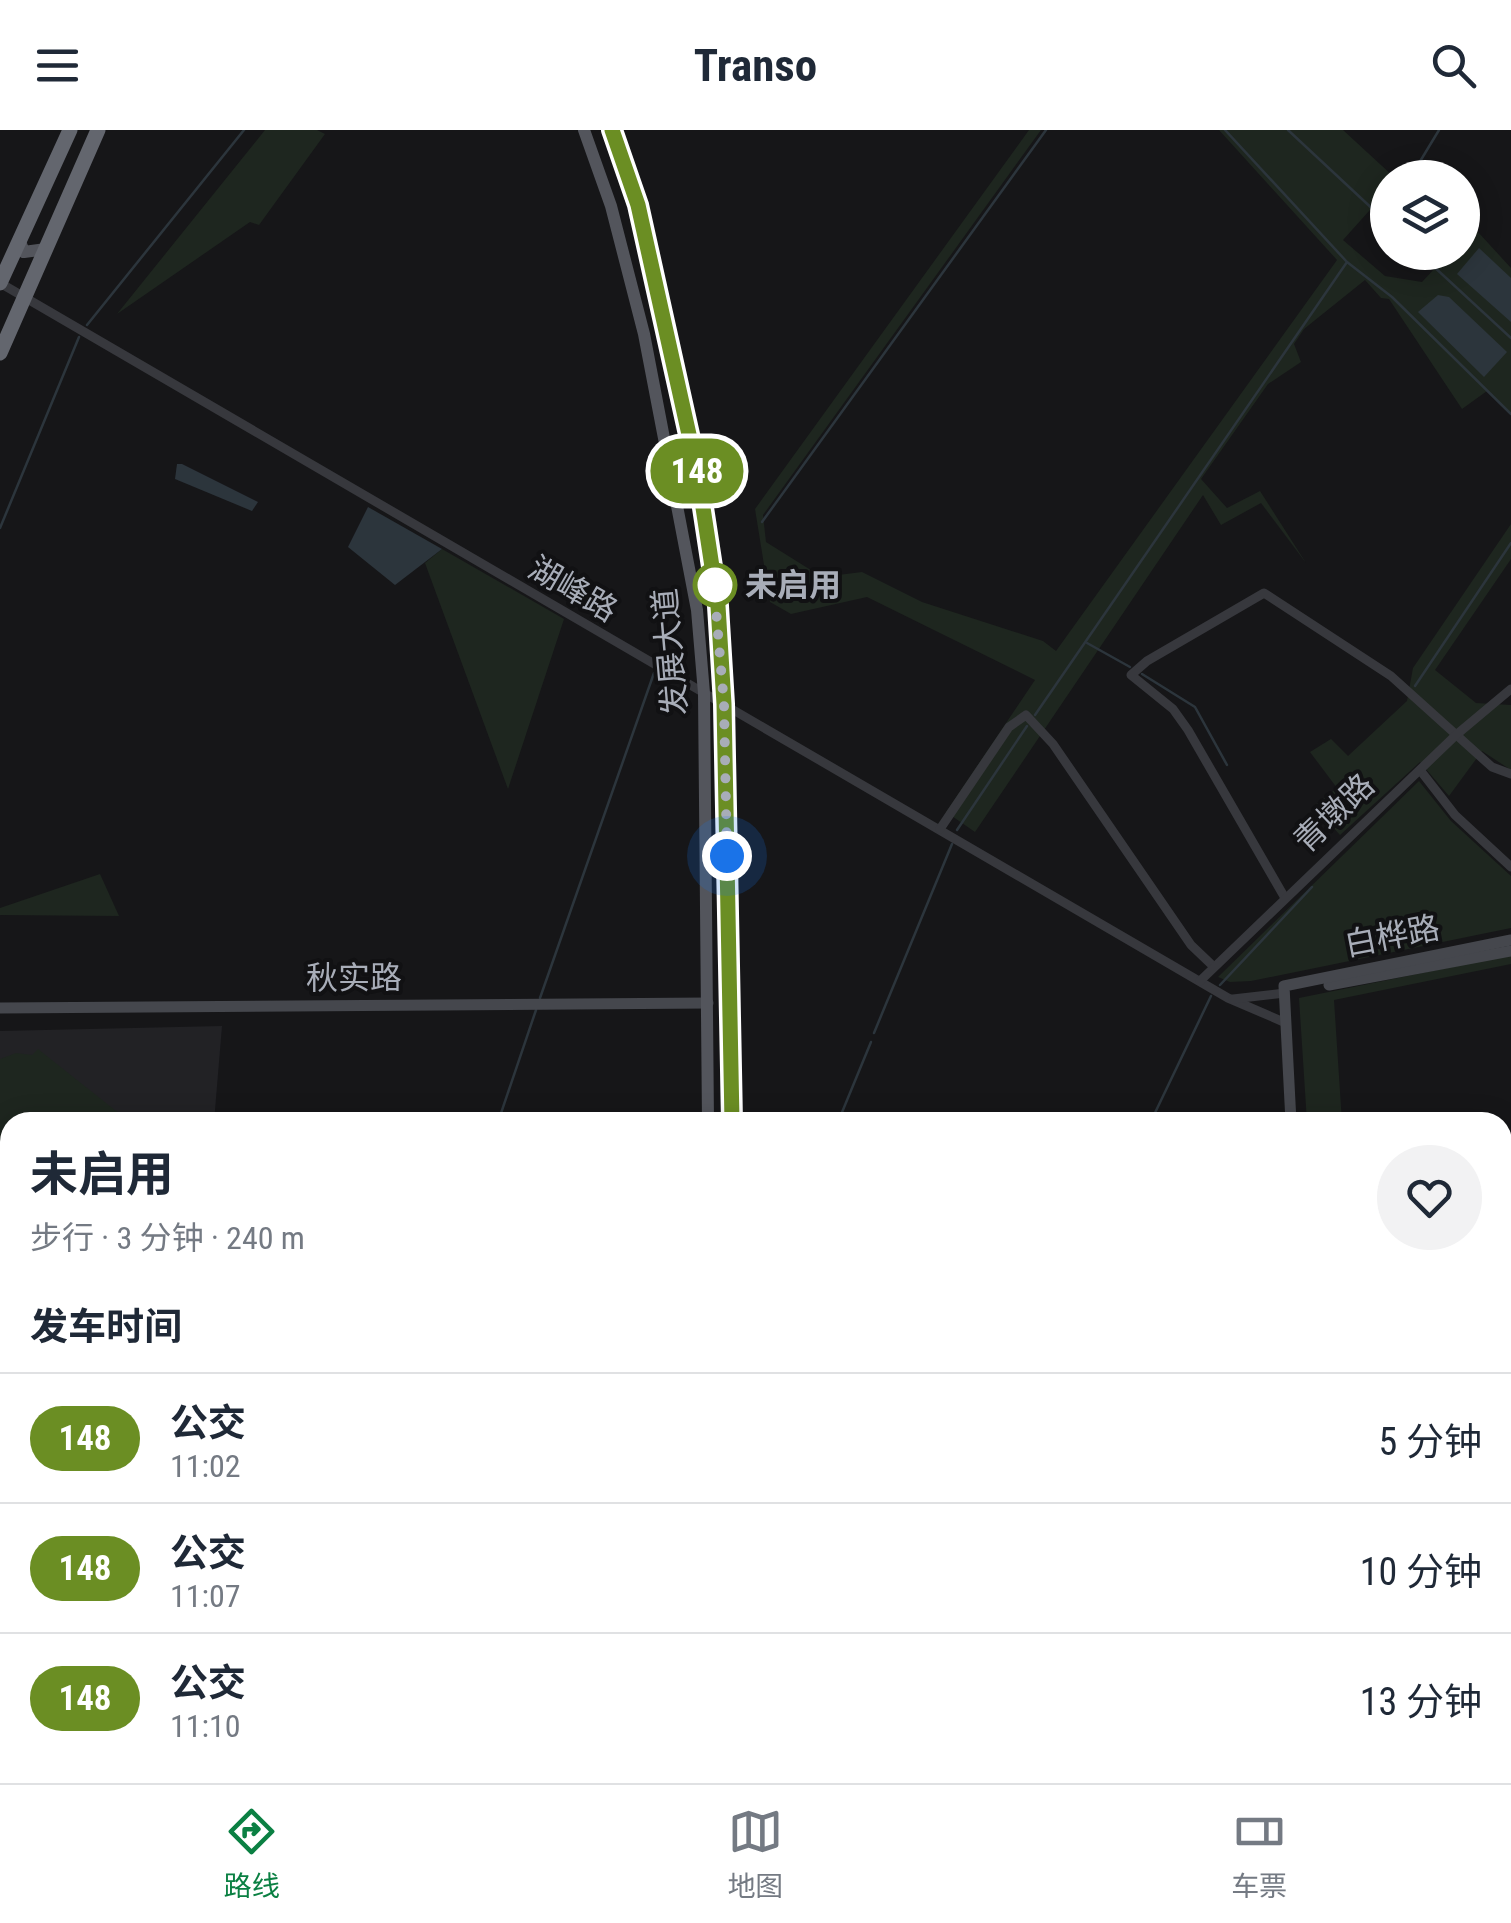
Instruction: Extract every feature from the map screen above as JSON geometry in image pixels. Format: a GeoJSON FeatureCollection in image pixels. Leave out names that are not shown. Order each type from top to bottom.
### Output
{"type":"FeatureCollection","features":[{"type":"Feature","properties":{"kind":"highway"},"geometry":{"type":"LineString","coordinates":[[0,283],[70,130]]}},
{"type":"Feature","properties":{"kind":"highway"},"geometry":{"type":"LineString","coordinates":[[1,347],[98,130]]}},
{"type":"Feature","properties":{"kind":"main road","name":"发展大道"},"geometry":{"type":"LineString","coordinates":[[584,130],[612,206],[644,334],[697,610],[704,693],[708,1112]]}},
{"type":"Feature","properties":{"kind":"main road","name":"发展大道"},"geometry":{"type":"LineString","coordinates":[[612,130],[638,205],[698,475],[718,606],[724,704],[732,1112]]}},
{"type":"Feature","properties":{"kind":"main road"},"geometry":{"type":"LineString","coordinates":[[19,239],[24,252],[46,249]]}},
{"type":"Feature","properties":{"kind":"street","name":"湖峰路"},"geometry":{"type":"LineString","coordinates":[[0,283],[1228,998],[1286,1023]]}},
{"type":"Feature","properties":{"kind":"street"},"geometry":{"type":"LineString","coordinates":[[1285,898],[1188,730],[1173,710],[1131,675],[1146,661],[1264,593],[1391,676],[1492,766],[1511,774]]}},
{"type":"Feature","properties":{"kind":"street","name":"青墩路"},"geometry":{"type":"LineString","coordinates":[[1200,981],[1456,735],[1511,690]]}},
{"type":"Feature","properties":{"kind":"street"},"geometry":{"type":"LineString","coordinates":[[940,829],[1009,726],[1026,715],[1053,744],[1191,945],[1214,966]]}},
{"type":"Feature","properties":{"kind":"street"},"geometry":{"type":"LineString","coordinates":[[1420,770],[1455,815],[1511,867]]}},
{"type":"Feature","properties":{"kind":"street","name":"白桦路"},"geometry":{"type":"LineString","coordinates":[[1284,989],[1511,940]]}},
{"type":"Feature","properties":{"kind":"street","name":"白桦路"},"geometry":{"type":"LineString","coordinates":[[1284,989],[1511,950]]}},
{"type":"Feature","properties":{"kind":"street"},"geometry":{"type":"LineString","coordinates":[[1228,998],[1284,989],[1290,1112]]}},
{"type":"Feature","properties":{"kind":"street","name":"秋实路"},"geometry":{"type":"LineString","coordinates":[[0,1008],[708,1003]]}},
{"type":"Feature","properties":{"kind":"shaded area"},"geometry":{"type":"Polygon","coordinates":[[[265,130],[317,130],[325,134],[259,225],[250,222],[117,314],[265,130]]]}},
{"type":"Feature","properties":{"kind":"shaded area"},"geometry":{"type":"Polygon","coordinates":[[[1029,130],[1041,130],[763,515],[766,542],[822,577],[862,572],[922,602],[1043,641],[1056,651],[1337,260],[1219,130],[1343,130],[1376,160],[1370,160],[1370,210],[1343,240],[1370,263],[1370,270],[1422,282],[1433,270],[1480,270],[1480,234],[1511,268],[1511,415],[1487,391],[1462,409],[1389,299],[1381,298],[1365,280],[1304,329],[1294,344],[1301,362],[1268,384],[1201,479],[1227,508],[1260,491],[1306,563],[1261,503],[1221,525],[1203,495],[975,832],[946,812],[1035,680],[867,597],[791,614],[770,602],[755,509],[1029,130]]]}},
{"type":"Feature","properties":{"kind":"shaded area"},"geometry":{"type":"Polygon","coordinates":[[[1480,249],[1511,278],[1511,322],[1457,274],[1460,270],[1480,270],[1480,249]]]}},
{"type":"Feature","properties":{"kind":"shaded area"},"geometry":{"type":"Polygon","coordinates":[[[1438,295],[1449,297],[1507,352],[1484,377],[1418,312],[1438,295]]]}},
{"type":"Feature","properties":{"kind":"shaded area"},"geometry":{"type":"Polygon","coordinates":[[[177,464],[258,502],[252,511],[175,479],[177,464]]]}},
{"type":"Feature","properties":{"kind":"shaded area"},"geometry":{"type":"Polygon","coordinates":[[[368,507],[442,549],[395,585],[348,547],[368,507]]]}},
{"type":"Feature","properties":{"kind":"shaded area"},"geometry":{"type":"Polygon","coordinates":[[[1511,524],[1511,559],[1435,670],[1476,703],[1511,705],[1511,770],[1482,751],[1449,796],[1420,762],[1340,835],[1314,806],[1337,788],[1310,752],[1331,739],[1348,756],[1407,701],[1413,668],[1511,524]]]}},
{"type":"Feature","properties":{"kind":"shaded area"},"geometry":{"type":"Polygon","coordinates":[[[442,549],[564,619],[508,789],[425,563],[442,549]]]}},
{"type":"Feature","properties":{"kind":"shaded area"},"geometry":{"type":"Polygon","coordinates":[[[1419,781],[1451,821],[1511,876],[1511,928],[1251,981],[1230,982],[1218,977],[1419,781]]]}},
{"type":"Feature","properties":{"kind":"shaded area"},"geometry":{"type":"Polygon","coordinates":[[[100,874],[119,916],[0,915],[0,908],[100,874]]]}},
{"type":"Feature","properties":{"kind":"shaded area"},"geometry":{"type":"Polygon","coordinates":[[[1511,955],[1511,964],[1334,1000],[1341,1112],[1306,1112],[1299,998],[1511,955]]]}},
{"type":"Feature","properties":{"kind":"shaded area"},"geometry":{"type":"Polygon","coordinates":[[[222,1026],[215,1112],[0,1112],[0,1031],[222,1026]]]}},
{"type":"Feature","properties":{"kind":"shaded area"},"geometry":{"type":"Polygon","coordinates":[[[38,1049],[117,1112],[0,1112],[0,1059],[16,1053],[32,1055],[38,1049]]]}},
{"type":"Feature","properties":{"kind":"waterway"},"geometry":{"type":"LineString","coordinates":[[87,325],[244,130]]}},
{"type":"Feature","properties":{"kind":"waterway"},"geometry":{"type":"LineString","coordinates":[[762,522],[1046,130]]}},
{"type":"Feature","properties":{"kind":"waterway"},"geometry":{"type":"LineString","coordinates":[[1225,130],[1347,262],[1392,297],[1511,414]]}},
{"type":"Feature","properties":{"kind":"waterway"},"geometry":{"type":"LineString","coordinates":[[1288,130],[1370,207]]}},
{"type":"Feature","properties":{"kind":"waterway"},"geometry":{"type":"LineString","coordinates":[[1421,160],[1439,130]]}},
{"type":"Feature","properties":{"kind":"waterway"},"geometry":{"type":"LineString","coordinates":[[1035,715],[1347,262]]}},
{"type":"Feature","properties":{"kind":"waterway"},"geometry":{"type":"LineString","coordinates":[[1437,270],[1511,338]]}},
{"type":"Feature","properties":{"kind":"waterway"},"geometry":{"type":"LineString","coordinates":[[0,528],[79,337]]}},
{"type":"Feature","properties":{"kind":"waterway"},"geometry":{"type":"LineString","coordinates":[[1415,686],[1511,543]]}},
{"type":"Feature","properties":{"kind":"waterway"},"geometry":{"type":"LineString","coordinates":[[1087,643],[1130,667]]}},
{"type":"Feature","properties":{"kind":"waterway"},"geometry":{"type":"LineString","coordinates":[[540,998],[654,673]]}},
{"type":"Feature","properties":{"kind":"waterway"},"geometry":{"type":"LineString","coordinates":[[1142,674],[1195,707],[1227,765]]}},
{"type":"Feature","properties":{"kind":"waterway"},"geometry":{"type":"LineString","coordinates":[[957,830],[1027,726]]}},
{"type":"Feature","properties":{"kind":"waterway"},"geometry":{"type":"LineString","coordinates":[[874,1033],[952,844]]}},
{"type":"Feature","properties":{"kind":"waterway"},"geometry":{"type":"LineString","coordinates":[[1220,985],[1312,887]]}},
{"type":"Feature","properties":{"kind":"waterway"},"geometry":{"type":"LineString","coordinates":[[1155,1112],[1211,996]]}},
{"type":"Feature","properties":{"kind":"waterway"},"geometry":{"type":"LineString","coordinates":[[501,1112],[536,1010]]}},
{"type":"Feature","properties":{"kind":"waterway"},"geometry":{"type":"LineString","coordinates":[[842,1112],[871,1042]]}},
{"type":"Feature","properties":{"kind":"bus line","name":"148"},"geometry":{"type":"LineString","coordinates":[[612,130],[638,205],[698,475],[718,606],[724,704],[732,1112]]}},
{"type":"Feature","properties":{"kind":"place","name":"未启用"},"geometry":{"type":"Point","coordinates":[715,585]}},
{"type":"Feature","properties":{"kind":"route"},"geometry":{"type":"LineString","coordinates":[[715,585],[713,574],[724,704],[727,856]]}}]}
